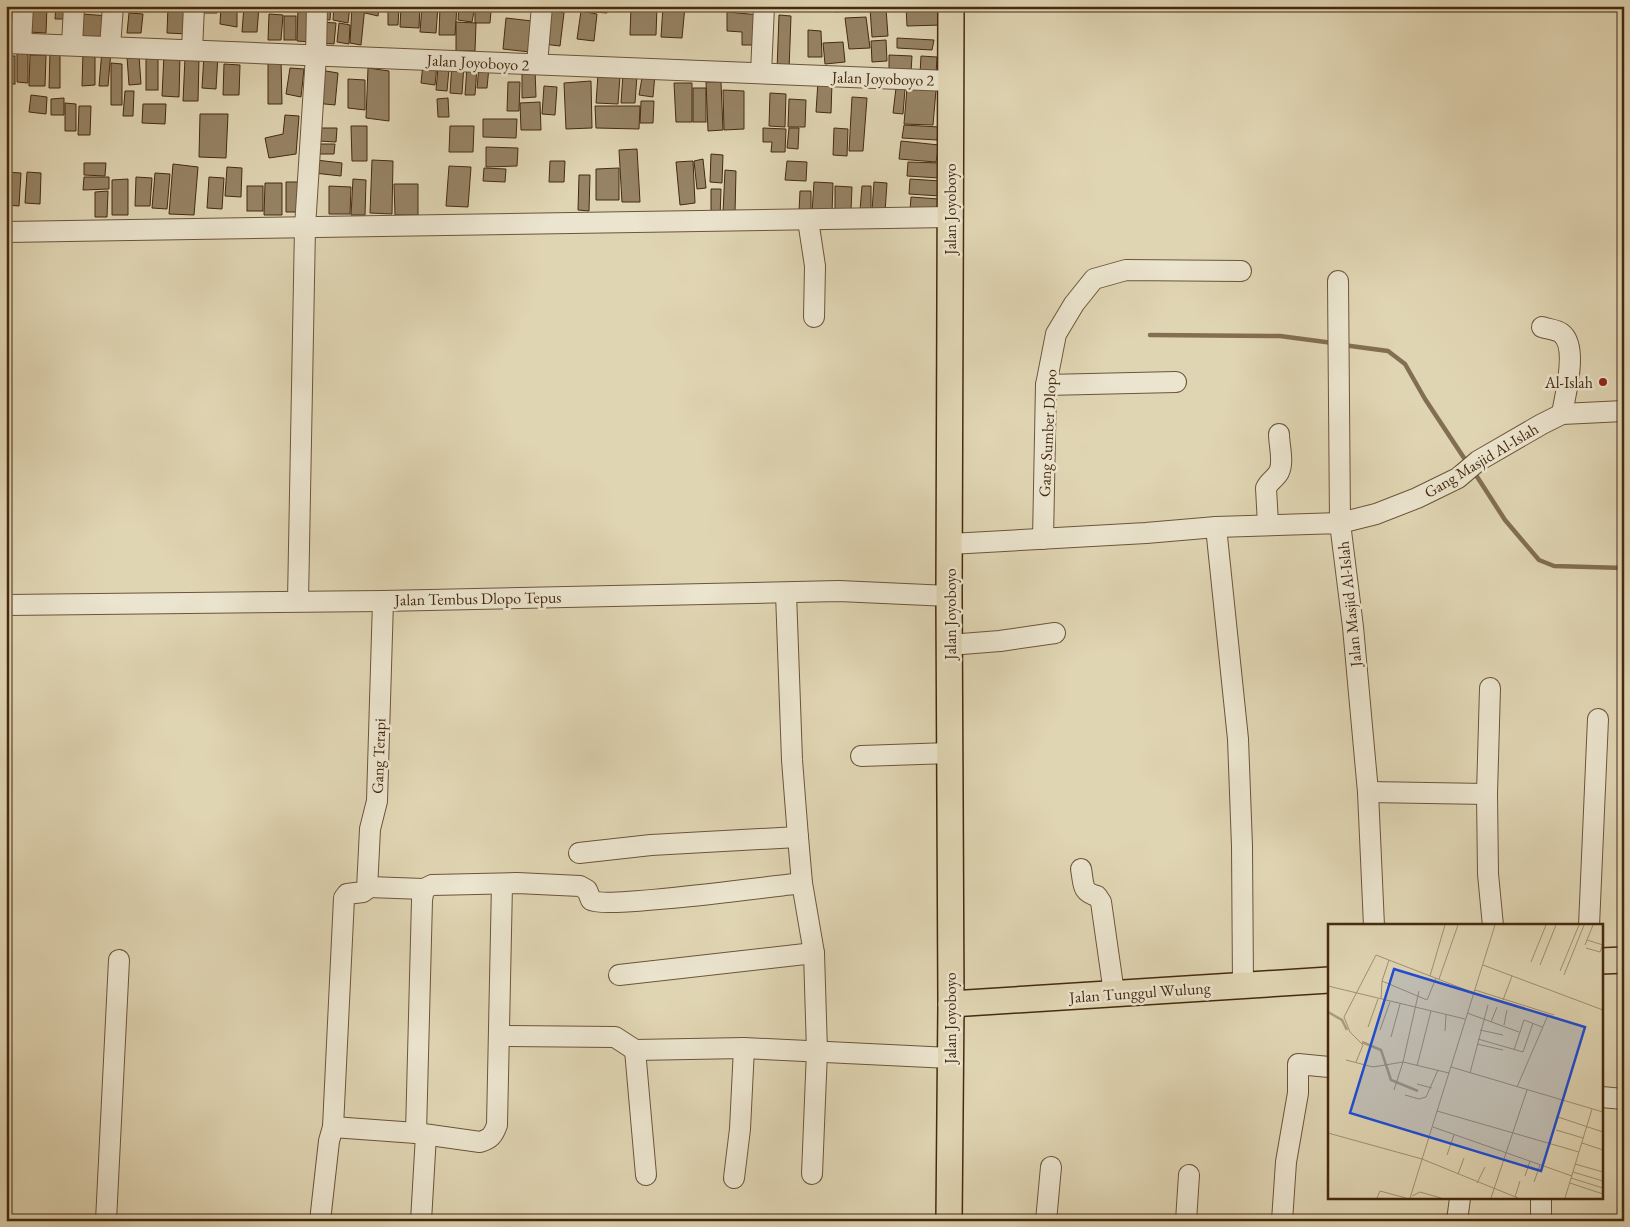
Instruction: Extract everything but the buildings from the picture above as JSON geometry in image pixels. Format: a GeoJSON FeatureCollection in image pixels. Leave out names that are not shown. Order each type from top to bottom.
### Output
{"type":"FeatureCollection","features":[{"type":"Feature","properties":{"kind":"main road","name":"Jalan Joyoboyo"},"geometry":{"type":"LineString","coordinates":[[949,1221],[951,1004],[949,596],[951,6]]}},
{"type":"Feature","properties":{"kind":"main road"},"geometry":{"type":"LineString","coordinates":[[1602,961],[1624,960]]}},
{"type":"Feature","properties":{"kind":"main road","name":"Jalan Tunggul Wulung"},"geometry":{"type":"LineString","coordinates":[[951,1004],[1328,980]]}},
{"type":"Feature","properties":{"kind":"street"},"geometry":{"type":"LineString","coordinates":[[14,43],[23,6]]}},
{"type":"Feature","properties":{"kind":"street"},"geometry":{"type":"LineString","coordinates":[[72,45],[74,6]]}},
{"type":"Feature","properties":{"kind":"street"},"geometry":{"type":"LineString","coordinates":[[110,47],[114,6]]}},
{"type":"Feature","properties":{"kind":"street"},"geometry":{"type":"LineString","coordinates":[[192,50],[194,6]]}},
{"type":"Feature","properties":{"kind":"street"},"geometry":{"type":"LineString","coordinates":[[298,601],[305,227],[316,54],[317,6]]}},
{"type":"Feature","properties":{"kind":"street"},"geometry":{"type":"LineString","coordinates":[[537,64],[542,6]]}},
{"type":"Feature","properties":{"kind":"street"},"geometry":{"type":"LineString","coordinates":[[761,73],[764,6]]}},
{"type":"Feature","properties":{"kind":"street","name":"Jalan Joyoboyo 2"},"geometry":{"type":"LineString","coordinates":[[14,43],[950,81]]}},
{"type":"Feature","properties":{"kind":"street"},"geometry":{"type":"LineString","coordinates":[[6,232],[950,217]]}},
{"type":"Feature","properties":{"kind":"street"},"geometry":{"type":"LineString","coordinates":[[808,220],[814,266],[814,317]]}},
{"type":"Feature","properties":{"kind":"street","name":"Gang Sumber Dlopo"},"geometry":{"type":"LineString","coordinates":[[1043,539],[1046,385],[1056,334],[1074,304],[1094,279],[1126,270],[1241,271]]}},
{"type":"Feature","properties":{"kind":"street"},"geometry":{"type":"LineString","coordinates":[[1338,281],[1340,523]]}},
{"type":"Feature","properties":{"kind":"street"},"geometry":{"type":"LineString","coordinates":[[1542,327],[1561,333],[1569,344],[1571,358],[1562,414]]}},
{"type":"Feature","properties":{"kind":"street"},"geometry":{"type":"LineString","coordinates":[[1046,385],[1176,382]]}},
{"type":"Feature","properties":{"kind":"street","name":"Gang Masjid Al-Islah"},"geometry":{"type":"LineString","coordinates":[[1340,523],[1376,514],[1418,498],[1458,478],[1478,461],[1562,414],[1624,411]]}},
{"type":"Feature","properties":{"kind":"street"},"geometry":{"type":"LineString","coordinates":[[1268,524],[1266,488],[1281,468],[1279,434]]}},
{"type":"Feature","properties":{"kind":"street","name":"Jalan Masjid Al-Islah"},"geometry":{"type":"LineString","coordinates":[[950,544],[1146,534],[1268,524],[1340,523],[1368,792],[1374,924]]}},
{"type":"Feature","properties":{"kind":"street"},"geometry":{"type":"LineString","coordinates":[[1216,527],[1238,740],[1242,846],[1243,986]]}},
{"type":"Feature","properties":{"kind":"street"},"geometry":{"type":"LineString","coordinates":[[786,592],[792,760],[802,883],[814,953],[816,1051],[812,1174]]}},
{"type":"Feature","properties":{"kind":"street","name":"Jalan Tembus Dlopo Tepus"},"geometry":{"type":"LineString","coordinates":[[6,605],[383,601],[786,592],[949,596]]}},
{"type":"Feature","properties":{"kind":"street","name":"Gang Terapi"},"geometry":{"type":"LineString","coordinates":[[368,887],[370,829],[378,796],[383,601]]}},
{"type":"Feature","properties":{"kind":"street"},"geometry":{"type":"LineString","coordinates":[[949,645],[1000,641],[1055,633]]}},
{"type":"Feature","properties":{"kind":"street"},"geometry":{"type":"LineString","coordinates":[[1490,688],[1487,794],[1488,874],[1492,924]]}},
{"type":"Feature","properties":{"kind":"street"},"geometry":{"type":"LineString","coordinates":[[1589,924],[1598,719]]}},
{"type":"Feature","properties":{"kind":"street"},"geometry":{"type":"LineString","coordinates":[[862,756],[950,753]]}},
{"type":"Feature","properties":{"kind":"street"},"geometry":{"type":"LineString","coordinates":[[1368,792],[1487,794]]}},
{"type":"Feature","properties":{"kind":"street"},"geometry":{"type":"LineString","coordinates":[[579,853],[651,845],[798,837]]}},
{"type":"Feature","properties":{"kind":"street"},"geometry":{"type":"LineString","coordinates":[[1081,869],[1085,890],[1088,894],[1097,896],[1102,902],[1114,993]]}},
{"type":"Feature","properties":{"kind":"street"},"geometry":{"type":"LineString","coordinates":[[320,1221],[329,1141],[333,1127],[344,898],[347,894],[363,892],[368,887],[424,889],[432,885],[502,884],[580,886],[587,890],[591,900],[598,902],[632,901],[802,883]]}},
{"type":"Feature","properties":{"kind":"street"},"geometry":{"type":"LineString","coordinates":[[333,1127],[421,1134],[480,1142],[494,1135],[499,1036],[502,884]]}},
{"type":"Feature","properties":{"kind":"street"},"geometry":{"type":"LineString","coordinates":[[421,1221],[422,900],[424,889]]}},
{"type":"Feature","properties":{"kind":"street"},"geometry":{"type":"LineString","coordinates":[[619,975],[814,953]]}},
{"type":"Feature","properties":{"kind":"street"},"geometry":{"type":"LineString","coordinates":[[106,1221],[119,960]]}},
{"type":"Feature","properties":{"kind":"street"},"geometry":{"type":"LineString","coordinates":[[499,1036],[615,1037],[635,1050],[744,1048],[950,1058]]}},
{"type":"Feature","properties":{"kind":"street"},"geometry":{"type":"LineString","coordinates":[[734,1178],[740,1129],[744,1048]]}},
{"type":"Feature","properties":{"kind":"street"},"geometry":{"type":"LineString","coordinates":[[635,1050],[646,1175]]}},
{"type":"Feature","properties":{"kind":"street"},"geometry":{"type":"LineString","coordinates":[[1282,1221],[1286,1162],[1298,1092],[1298,1064],[1328,1067]]}},
{"type":"Feature","properties":{"kind":"street"},"geometry":{"type":"LineString","coordinates":[[1602,1097],[1624,1099]]}},
{"type":"Feature","properties":{"kind":"street"},"geometry":{"type":"LineString","coordinates":[[1046,1221],[1052,1167]]}},
{"type":"Feature","properties":{"kind":"street"},"geometry":{"type":"LineString","coordinates":[[1186,1221],[1189,1174]]}},
{"type":"Feature","properties":{"kind":"street"},"geometry":{"type":"LineString","coordinates":[[1457,1221],[1460,1200]]}},
{"type":"Feature","properties":{"kind":"street"},"geometry":{"type":"LineString","coordinates":[[1540,1221],[1541,1200]]}},
{"type":"Feature","properties":{"kind":"waterway"},"geometry":{"type":"LineString","coordinates":[[1150,335],[1280,336],[1333,343]]}},
{"type":"Feature","properties":{"kind":"waterway"},"geometry":{"type":"LineString","coordinates":[[1343,345],[1388,351],[1405,364],[1425,399],[1468,464]]}},
{"type":"Feature","properties":{"kind":"waterway"},"geometry":{"type":"LineString","coordinates":[[1474,472],[1505,520],[1539,560],[1554,566],[1624,568]]}},
{"type":"Feature","properties":{"kind":"place","name":"Al-Islah"},"geometry":{"type":"Point","coordinates":[1603,382]}}]}
